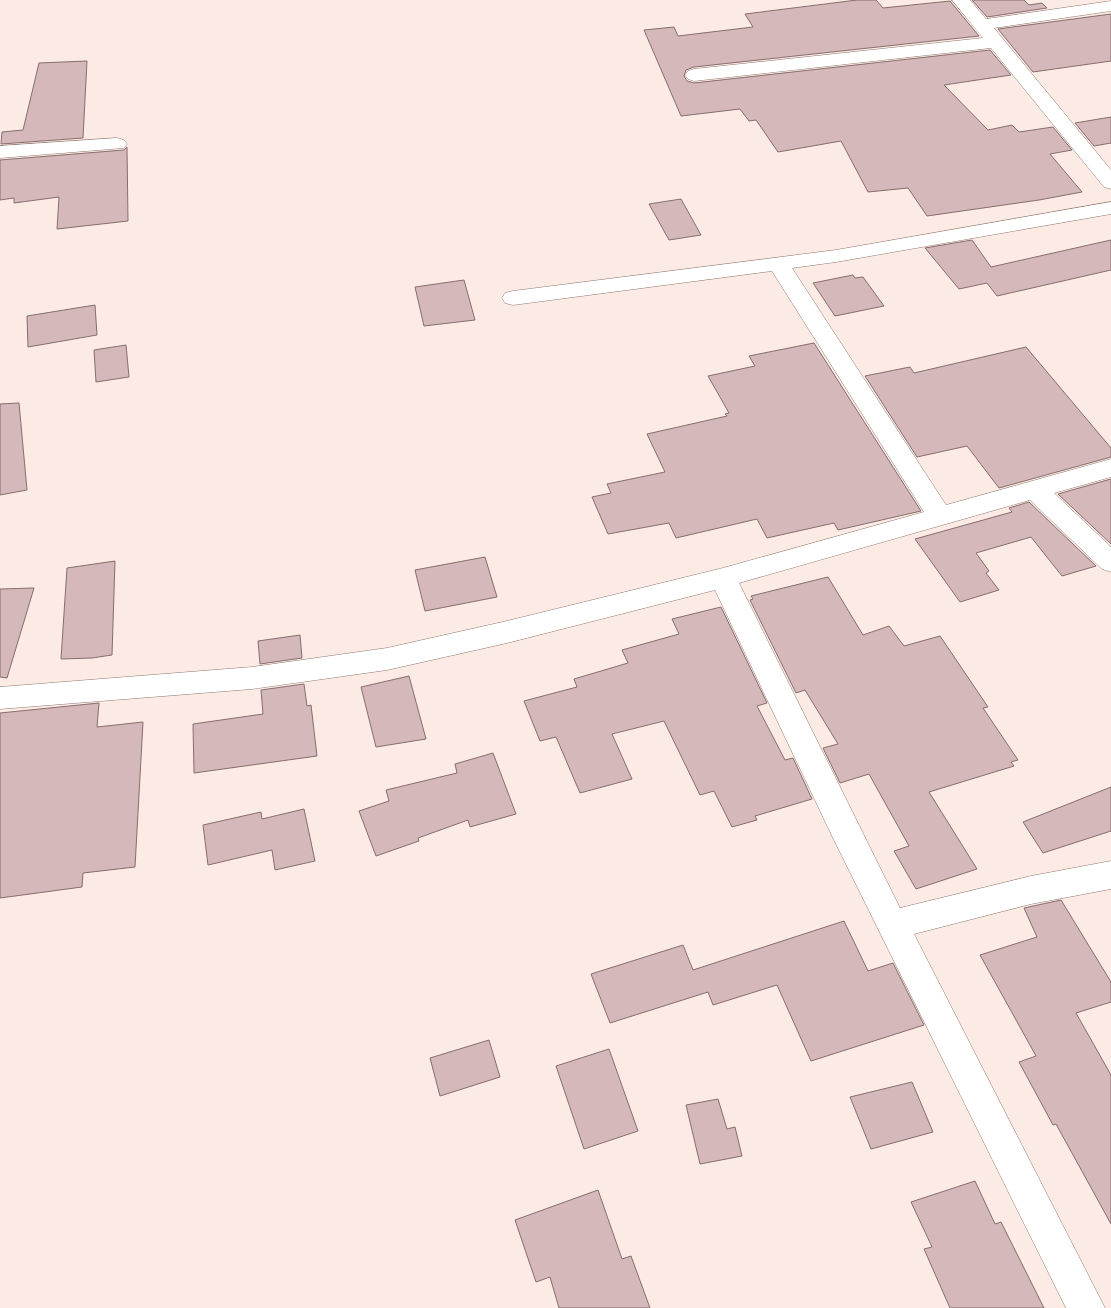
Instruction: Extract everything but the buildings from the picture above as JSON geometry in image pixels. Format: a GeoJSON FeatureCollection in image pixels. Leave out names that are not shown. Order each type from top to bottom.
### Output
{"type":"FeatureCollection","features":[{"type":"Feature","properties":{"kind":"street"},"geometry":{"type":"LineString","coordinates":[[961,0],[1111,183]]}},
{"type":"Feature","properties":{"kind":"street"},"geometry":{"type":"LineString","coordinates":[[981,25],[1111,6]]}},
{"type":"Feature","properties":{"kind":"street"},"geometry":{"type":"LineString","coordinates":[[694,75],[994,42]]}},
{"type":"Feature","properties":{"kind":"street"},"geometry":{"type":"LineString","coordinates":[[0,152],[117,144]]}},
{"type":"Feature","properties":{"kind":"street"},"geometry":{"type":"LineString","coordinates":[[513,298],[836,256],[1111,208]]}},
{"type":"Feature","properties":{"kind":"street"},"geometry":{"type":"LineString","coordinates":[[778,263],[940,516]]}},
{"type":"Feature","properties":{"kind":"street"},"geometry":{"type":"LineString","coordinates":[[0,698],[252,678],[386,659],[507,632],[722,578],[1111,468]]}},
{"type":"Feature","properties":{"kind":"street"},"geometry":{"type":"LineString","coordinates":[[1035,490],[1111,562]]}},
{"type":"Feature","properties":{"kind":"street"},"geometry":{"type":"LineString","coordinates":[[722,578],[892,925],[1086,1308]]}},
{"type":"Feature","properties":{"kind":"street"},"geometry":{"type":"LineString","coordinates":[[892,925],[1031,890],[1111,875]]}}]}
